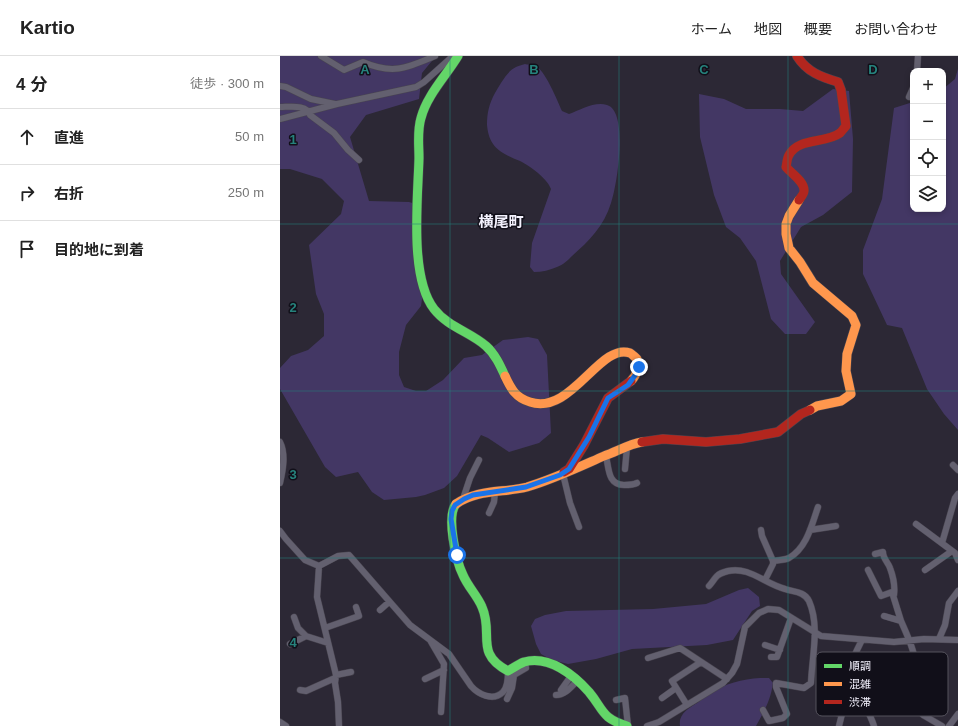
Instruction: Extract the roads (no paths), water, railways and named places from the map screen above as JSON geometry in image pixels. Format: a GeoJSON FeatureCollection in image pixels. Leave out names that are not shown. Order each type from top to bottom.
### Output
{"type":"FeatureCollection","features":[{"type":"Feature","properties":{"kind":"street"},"geometry":{"type":"LineString","coordinates":[[321,56],[344,70],[363,62],[385,70],[406,67],[435,56]]}},
{"type":"Feature","properties":{"kind":"street"},"geometry":{"type":"LineString","coordinates":[[280,119],[336,104],[416,86],[424,82],[453,56]]}},
{"type":"Feature","properties":{"kind":"street"},"geometry":{"type":"LineString","coordinates":[[458,56],[427,103],[420,120],[416,191],[416,224],[419,262],[426,293],[432,308],[447,322],[473,335],[493,352],[512,392],[523,400],[537,406],[563,398],[612,355],[622,352],[630,353],[637,359],[639,367],[628,385],[608,398],[589,437],[569,469],[562,475]]}},
{"type":"Feature","properties":{"kind":"street"},"geometry":{"type":"LineString","coordinates":[[508,670],[493,662],[488,655],[486,643],[486,620],[483,609],[464,579],[459,567],[451,519],[452,511],[455,505],[473,495],[526,487],[562,475],[638,443],[663,439],[706,442],[740,439],[778,432],[801,414],[818,406],[841,401],[851,394],[846,371],[847,354],[856,325],[852,316],[813,283],[789,248],[786,234],[786,224],[789,216],[804,192],[803,184],[786,167],[786,159],[788,154],[804,143],[841,133],[846,126],[841,90],[838,82],[807,70],[797,56]]}},
{"type":"Feature","properties":{"kind":"street"},"geometry":{"type":"LineString","coordinates":[[917,68],[918,56]]}},
{"type":"Feature","properties":{"kind":"street"},"geometry":{"type":"LineString","coordinates":[[280,86],[286,87],[311,99],[336,104]]}},
{"type":"Feature","properties":{"kind":"street"},"geometry":{"type":"LineString","coordinates":[[280,107],[305,108],[309,111],[310,116],[334,133],[348,150],[359,160]]}},
{"type":"Feature","properties":{"kind":"street"},"geometry":{"type":"LineString","coordinates":[[280,442],[283,448],[283,471],[280,483]]}},
{"type":"Feature","properties":{"kind":"street"},"geometry":{"type":"LineString","coordinates":[[625,469],[627,448]]}},
{"type":"Feature","properties":{"kind":"street"},"geometry":{"type":"LineString","coordinates":[[606,456],[611,480],[616,484],[623,485],[634,485],[637,483]]}},
{"type":"Feature","properties":{"kind":"street"},"geometry":{"type":"LineString","coordinates":[[464,499],[470,478],[479,460]]}},
{"type":"Feature","properties":{"kind":"street"},"geometry":{"type":"LineString","coordinates":[[953,465],[958,470]]}},
{"type":"Feature","properties":{"kind":"street"},"geometry":{"type":"LineString","coordinates":[[562,475],[579,527]]}},
{"type":"Feature","properties":{"kind":"street"},"geometry":{"type":"LineString","coordinates":[[489,513],[494,502],[495,492]]}},
{"type":"Feature","properties":{"kind":"street"},"geometry":{"type":"LineString","coordinates":[[942,543],[954,498],[957,496]]}},
{"type":"Feature","properties":{"kind":"street"},"geometry":{"type":"LineString","coordinates":[[774,561],[789,558],[803,546],[818,507]]}},
{"type":"Feature","properties":{"kind":"street"},"geometry":{"type":"LineString","coordinates":[[916,524],[955,553],[958,560]]}},
{"type":"Feature","properties":{"kind":"street"},"geometry":{"type":"LineString","coordinates":[[810,530],[836,526]]}},
{"type":"Feature","properties":{"kind":"street"},"geometry":{"type":"LineString","coordinates":[[761,530],[762,536],[774,561],[765,580]]}},
{"type":"Feature","properties":{"kind":"street"},"geometry":{"type":"LineString","coordinates":[[280,531],[305,560],[319,566]]}},
{"type":"Feature","properties":{"kind":"street"},"geometry":{"type":"LineString","coordinates":[[925,570],[952,551]]}},
{"type":"Feature","properties":{"kind":"street"},"geometry":{"type":"LineString","coordinates":[[875,554],[883,552],[883,556],[890,568],[895,589],[894,597]]}},
{"type":"Feature","properties":{"kind":"street"},"geometry":{"type":"LineString","coordinates":[[319,566],[338,556],[349,555],[410,625],[449,654],[470,686],[475,690],[488,697],[498,696],[504,692],[507,683],[508,670]]}},
{"type":"Feature","properties":{"kind":"street"},"geometry":{"type":"LineString","coordinates":[[319,566],[317,597],[336,677],[335,683],[338,702],[339,726]]}},
{"type":"Feature","properties":{"kind":"street"},"geometry":{"type":"LineString","coordinates":[[709,586],[717,575],[733,570],[744,570],[784,589],[799,592],[808,600],[814,624],[811,682],[804,688],[776,683],[776,687],[787,714],[784,718],[769,721],[763,710]]}},
{"type":"Feature","properties":{"kind":"street"},"geometry":{"type":"LineString","coordinates":[[868,570],[880,596],[892,592],[913,652]]}},
{"type":"Feature","properties":{"kind":"street"},"geometry":{"type":"LineString","coordinates":[[939,639],[945,625],[949,603],[958,591]]}},
{"type":"Feature","properties":{"kind":"street"},"geometry":{"type":"LineString","coordinates":[[380,610],[389,602]]}},
{"type":"Feature","properties":{"kind":"street"},"geometry":{"type":"LineString","coordinates":[[356,607],[362,623]]}},
{"type":"Feature","properties":{"kind":"street"},"geometry":{"type":"LineString","coordinates":[[647,726],[659,722],[723,683],[732,673],[737,664],[745,627],[756,616],[768,609],[779,610],[821,636],[894,642],[939,639],[958,640]]}},
{"type":"Feature","properties":{"kind":"street"},"geometry":{"type":"LineString","coordinates":[[325,628],[359,616]]}},
{"type":"Feature","properties":{"kind":"street"},"geometry":{"type":"LineString","coordinates":[[884,616],[901,620]]}},
{"type":"Feature","properties":{"kind":"street"},"geometry":{"type":"LineString","coordinates":[[294,617],[298,628],[306,636],[328,643]]}},
{"type":"Feature","properties":{"kind":"street"},"geometry":{"type":"LineString","coordinates":[[771,657],[777,657],[791,618]]}},
{"type":"Feature","properties":{"kind":"street"},"geometry":{"type":"LineString","coordinates":[[290,644],[306,636]]}},
{"type":"Feature","properties":{"kind":"street"},"geometry":{"type":"LineString","coordinates":[[429,638],[444,664],[441,712]]}},
{"type":"Feature","properties":{"kind":"street"},"geometry":{"type":"LineString","coordinates":[[856,652],[862,640]]}},
{"type":"Feature","properties":{"kind":"street"},"geometry":{"type":"LineString","coordinates":[[765,645],[780,650]]}},
{"type":"Feature","properties":{"kind":"street"},"geometry":{"type":"LineString","coordinates":[[648,658],[680,648],[727,679]]}},
{"type":"Feature","properties":{"kind":"street"},"geometry":{"type":"LineString","coordinates":[[508,670],[525,662],[537,661],[565,670],[587,690],[605,715],[628,726],[625,698],[616,700]]}},
{"type":"Feature","properties":{"kind":"street"},"geometry":{"type":"LineString","coordinates":[[507,699],[512,688],[514,675],[526,668],[525,662]]}},
{"type":"Feature","properties":{"kind":"street"},"geometry":{"type":"LineString","coordinates":[[687,705],[672,681],[701,662]]}},
{"type":"Feature","properties":{"kind":"street"},"geometry":{"type":"LineString","coordinates":[[425,679],[444,670]]}},
{"type":"Feature","properties":{"kind":"street"},"geometry":{"type":"LineString","coordinates":[[300,690],[306,691],[336,677],[351,672]]}},
{"type":"Feature","properties":{"kind":"street"},"geometry":{"type":"LineString","coordinates":[[561,690],[574,678]]}},
{"type":"Feature","properties":{"kind":"street"},"geometry":{"type":"LineString","coordinates":[[556,695],[560,695],[565,692],[574,678]]}},
{"type":"Feature","properties":{"kind":"street"},"geometry":{"type":"LineString","coordinates":[[662,698],[676,688]]}},
{"type":"Feature","properties":{"kind":"street"},"geometry":{"type":"LineString","coordinates":[[839,726],[842,716]]}},
{"type":"Feature","properties":{"kind":"street"},"geometry":{"type":"LineString","coordinates":[[871,716],[874,726]]}},
{"type":"Feature","properties":{"kind":"street"},"geometry":{"type":"LineString","coordinates":[[925,716],[942,726]]}},
{"type":"Feature","properties":{"kind":"street"},"geometry":{"type":"LineString","coordinates":[[949,726],[957,717]]}},
{"type":"Feature","properties":{"kind":"street"},"geometry":{"type":"LineString","coordinates":[[280,722],[286,726]]}},
{"type":"Feature","properties":{"kind":"district","name":"横尾町"},"geometry":{"type":"Point","coordinates":[501,222]}}]}
